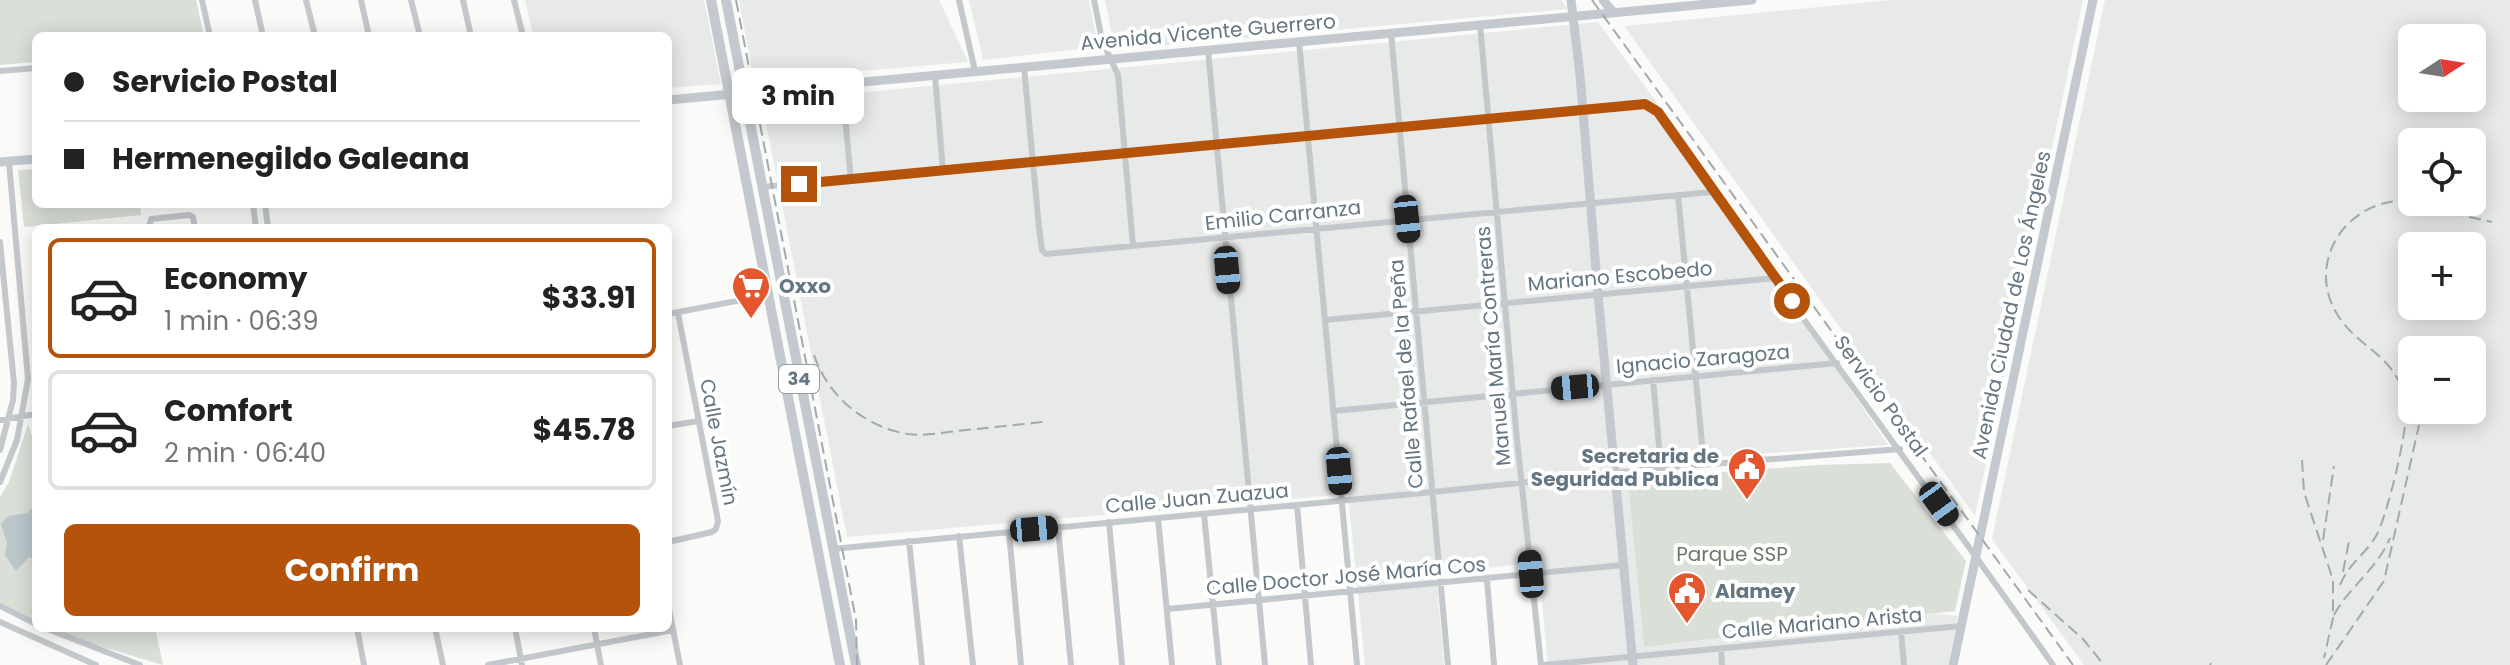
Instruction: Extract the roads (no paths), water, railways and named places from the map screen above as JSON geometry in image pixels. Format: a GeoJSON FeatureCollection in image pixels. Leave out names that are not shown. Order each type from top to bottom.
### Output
{"type":"FeatureCollection","features":[{"type":"Feature","properties":{"kind":"main road","name":"34"},"geometry":{"type":"LineString","coordinates":[[711,0],[840,665]]}},
{"type":"Feature","properties":{"kind":"main road","name":"34"},"geometry":{"type":"LineString","coordinates":[[726,0],[855,662]]}},
{"type":"Feature","properties":{"kind":"main road"},"geometry":{"type":"LineString","coordinates":[[828,608],[840,609],[844,603]]}},
{"type":"Feature","properties":{"kind":"street"},"geometry":{"type":"LineString","coordinates":[[202,0],[209,32]]}},
{"type":"Feature","properties":{"kind":"street"},"geometry":{"type":"LineString","coordinates":[[255,0],[262,32]]}},
{"type":"Feature","properties":{"kind":"street"},"geometry":{"type":"LineString","coordinates":[[306,0],[314,32]]}},
{"type":"Feature","properties":{"kind":"street"},"geometry":{"type":"LineString","coordinates":[[361,0],[368,32]]}},
{"type":"Feature","properties":{"kind":"street"},"geometry":{"type":"LineString","coordinates":[[411,0],[419,32]]}},
{"type":"Feature","properties":{"kind":"street"},"geometry":{"type":"LineString","coordinates":[[463,0],[470,32]]}},
{"type":"Feature","properties":{"kind":"street"},"geometry":{"type":"LineString","coordinates":[[514,0],[522,32]]}},
{"type":"Feature","properties":{"kind":"street"},"geometry":{"type":"LineString","coordinates":[[959,0],[975,71]]}},
{"type":"Feature","properties":{"kind":"street"},"geometry":{"type":"LineString","coordinates":[[1094,0],[1102,40],[1118,75],[1133,246]]}},
{"type":"Feature","properties":{"kind":"street"},"geometry":{"type":"LineString","coordinates":[[1571,0],[1632,661]]}},
{"type":"Feature","properties":{"kind":"street"},"geometry":{"type":"LineString","coordinates":[[1603,0],[1613,12]]}},
{"type":"Feature","properties":{"kind":"street","name":"Avenida Vicente Guerrero"},"geometry":{"type":"LineString","coordinates":[[672,100],[1752,0]]}},
{"type":"Feature","properties":{"kind":"street","name":"Avenida Ciudad de Los Ángeles"},"geometry":{"type":"LineString","coordinates":[[1955,663],[2093,0]]}},
{"type":"Feature","properties":{"kind":"street","name":"Manuel María Contreras"},"geometry":{"type":"LineString","coordinates":[[1480,24],[1542,665]]}},
{"type":"Feature","properties":{"kind":"street","name":"Calle Rafael de la Peña"},"geometry":{"type":"LineString","coordinates":[[1391,32],[1448,665]]}},
{"type":"Feature","properties":{"kind":"street"},"geometry":{"type":"LineString","coordinates":[[1299,41],[1357,665]]}},
{"type":"Feature","properties":{"kind":"street"},"geometry":{"type":"LineString","coordinates":[[1208,50],[1265,665]]}},
{"type":"Feature","properties":{"kind":"street"},"geometry":{"type":"LineString","coordinates":[[1024,67],[1033,164]]}},
{"type":"Feature","properties":{"kind":"street"},"geometry":{"type":"LineString","coordinates":[[0,71],[32,68]]}},
{"type":"Feature","properties":{"kind":"street"},"geometry":{"type":"LineString","coordinates":[[935,75],[943,171]]}},
{"type":"Feature","properties":{"kind":"street"},"geometry":{"type":"LineString","coordinates":[[842,84],[851,180]]}},
{"type":"Feature","properties":{"kind":"street","name":"Servicio Postal"},"geometry":{"type":"LineString","coordinates":[[1582,110],[1645,104],[1658,112],[1712,192],[2053,665]]}},
{"type":"Feature","properties":{"kind":"street"},"geometry":{"type":"LineString","coordinates":[[761,187],[1033,164],[1582,110]]}},
{"type":"Feature","properties":{"kind":"street"},"geometry":{"type":"LineString","coordinates":[[0,482],[17,440],[28,379],[18,262],[4,162],[32,159]]}},
{"type":"Feature","properties":{"kind":"street","name":"Emilio Carranza"},"geometry":{"type":"LineString","coordinates":[[1033,164],[1042,250],[1049,254],[1712,192]]}},
{"type":"Feature","properties":{"kind":"street"},"geometry":{"type":"LineString","coordinates":[[1678,195],[1704,464]]}},
{"type":"Feature","properties":{"kind":"street"},"geometry":{"type":"LineString","coordinates":[[150,224],[151,219],[189,215],[193,217],[194,224]]}},
{"type":"Feature","properties":{"kind":"street"},"geometry":{"type":"LineString","coordinates":[[0,242],[14,383],[9,419],[0,450]]}},
{"type":"Feature","properties":{"kind":"street"},"geometry":{"type":"LineString","coordinates":[[2,263],[18,262]]}},
{"type":"Feature","properties":{"kind":"street","name":"Mariano Escobedo"},"geometry":{"type":"LineString","coordinates":[[1325,320],[1776,278]]}},
{"type":"Feature","properties":{"kind":"street"},"geometry":{"type":"LineString","coordinates":[[672,314],[768,295]]}},
{"type":"Feature","properties":{"kind":"street","name":"Calle Jazmín"},"geometry":{"type":"LineString","coordinates":[[672,541],[712,532],[718,524],[678,313]]}},
{"type":"Feature","properties":{"kind":"street","name":"Ignacio Zaragoza"},"geometry":{"type":"LineString","coordinates":[[1333,411],[1837,363]]}},
{"type":"Feature","properties":{"kind":"street"},"geometry":{"type":"LineString","coordinates":[[1653,380],[1661,468]]}},
{"type":"Feature","properties":{"kind":"street"},"geometry":{"type":"LineString","coordinates":[[0,420],[32,415]]}},
{"type":"Feature","properties":{"kind":"street"},"geometry":{"type":"LineString","coordinates":[[672,425],[699,421]]}},
{"type":"Feature","properties":{"kind":"street","name":"Calle Juan Zuazua"},"geometry":{"type":"LineString","coordinates":[[832,549],[1615,472],[1900,449]]}},
{"type":"Feature","properties":{"kind":"street"},"geometry":{"type":"LineString","coordinates":[[1297,505],[1311,665]]}},
{"type":"Feature","properties":{"kind":"street"},"geometry":{"type":"LineString","coordinates":[[1204,514],[1219,665]]}},
{"type":"Feature","properties":{"kind":"street"},"geometry":{"type":"LineString","coordinates":[[1158,518],[1172,665]]}},
{"type":"Feature","properties":{"kind":"street"},"geometry":{"type":"LineString","coordinates":[[1109,522],[1122,665]]}},
{"type":"Feature","properties":{"kind":"street"},"geometry":{"type":"LineString","coordinates":[[1058,527],[1071,665]]}},
{"type":"Feature","properties":{"kind":"street"},"geometry":{"type":"LineString","coordinates":[[1009,532],[1021,665]]}},
{"type":"Feature","properties":{"kind":"street"},"geometry":{"type":"LineString","coordinates":[[959,536],[973,665]]}},
{"type":"Feature","properties":{"kind":"street"},"geometry":{"type":"LineString","coordinates":[[909,541],[922,665]]}},
{"type":"Feature","properties":{"kind":"street","name":"Calle Doctor José María Cos"},"geometry":{"type":"LineString","coordinates":[[1167,609],[1623,565]]}},
{"type":"Feature","properties":{"kind":"street"},"geometry":{"type":"LineString","coordinates":[[1487,579],[1494,665]]}},
{"type":"Feature","properties":{"kind":"street"},"geometry":{"type":"LineString","coordinates":[[0,606],[32,622]]}},
{"type":"Feature","properties":{"kind":"street"},"geometry":{"type":"LineString","coordinates":[[0,622],[96,665]]}},
{"type":"Feature","properties":{"kind":"street"},"geometry":{"type":"LineString","coordinates":[[672,625],[680,665]]}},
{"type":"Feature","properties":{"kind":"street","name":"Calle Mariano Arista"},"geometry":{"type":"LineString","coordinates":[[1542,665],[1632,661],[1721,648],[1961,626]]}},
{"type":"Feature","properties":{"kind":"street"},"geometry":{"type":"LineString","coordinates":[[1901,631],[1904,665]]}},
{"type":"Feature","properties":{"kind":"street"},"geometry":{"type":"LineString","coordinates":[[55,632],[140,665]]}},
{"type":"Feature","properties":{"kind":"street"},"geometry":{"type":"LineString","coordinates":[[358,632],[364,665]]}},
{"type":"Feature","properties":{"kind":"street"},"geometry":{"type":"LineString","coordinates":[[436,632],[443,665]]}},
{"type":"Feature","properties":{"kind":"street"},"geometry":{"type":"LineString","coordinates":[[516,632],[522,662]]}},
{"type":"Feature","properties":{"kind":"street"},"geometry":{"type":"LineString","coordinates":[[595,632],[601,665]]}},
{"type":"Feature","properties":{"kind":"street"},"geometry":{"type":"LineString","coordinates":[[488,665],[522,662],[662,632]]}},
{"type":"Feature","properties":{"kind":"street"},"geometry":{"type":"LineString","coordinates":[[58,649],[63,635]]}},
{"type":"Feature","properties":{"kind":"street"},"geometry":{"type":"LineString","coordinates":[[1721,648],[1722,665]]}},
{"type":"Feature","properties":{"kind":"street"},"geometry":{"type":"LineString","coordinates":[[840,665],[855,662]]}},
{"type":"Feature","properties":{"kind":"railway"},"geometry":{"type":"LineString","coordinates":[[736,0],[856,620],[857,665]]}},
{"type":"Feature","properties":{"kind":"railway"},"geometry":{"type":"LineString","coordinates":[[1592,0],[2073,665]]}},
{"type":"Feature","properties":{"kind":"railway"},"geometry":{"type":"LineString","coordinates":[[2340,585],[2372,543],[2380,526],[2400,455],[2406,411],[2397,378],[2389,366],[2346,327],[2329,295],[2326,276],[2328,258],[2335,241],[2360,214],[2377,205],[2397,201],[2492,222]]}},
{"type":"Feature","properties":{"kind":"railway"},"geometry":{"type":"LineString","coordinates":[[814,355],[827,382],[837,394],[860,415],[887,429],[922,435],[1043,422]]}},
{"type":"Feature","properties":{"kind":"railway"},"geometry":{"type":"LineString","coordinates":[[2326,665],[2384,581],[2419,425]]}},
{"type":"Feature","properties":{"kind":"railway"},"geometry":{"type":"LineString","coordinates":[[2302,460],[2304,492],[2333,580],[2333,618],[2324,658]]}},
{"type":"Feature","properties":{"kind":"railway"},"geometry":{"type":"LineString","coordinates":[[2323,540],[2334,466]]}},
{"type":"Feature","properties":{"kind":"railway"},"geometry":{"type":"LineString","coordinates":[[2334,615],[2378,559],[2390,538]]}},
{"type":"Feature","properties":{"kind":"railway"},"geometry":{"type":"LineString","coordinates":[[2343,572],[2349,541]]}},
{"type":"Feature","properties":{"kind":"railway"},"geometry":{"type":"LineString","coordinates":[[2028,590],[2083,639],[2104,665]]}},
{"type":"Feature","properties":{"kind":"place","name":"Oxxo"},"geometry":{"type":"Point","coordinates":[751,320]}},
{"type":"Feature","properties":{"kind":"place","name":"Secretaria de Seguridad Publica"},"geometry":{"type":"Point","coordinates":[1747,501]}},
{"type":"Feature","properties":{"kind":"place","name":"Alamey"},"geometry":{"type":"Point","coordinates":[1687,625]}},
{"type":"Feature","properties":{"kind":"park label","name":"Parque SSP"},"geometry":{"type":"Point","coordinates":[1732,554]}}]}
